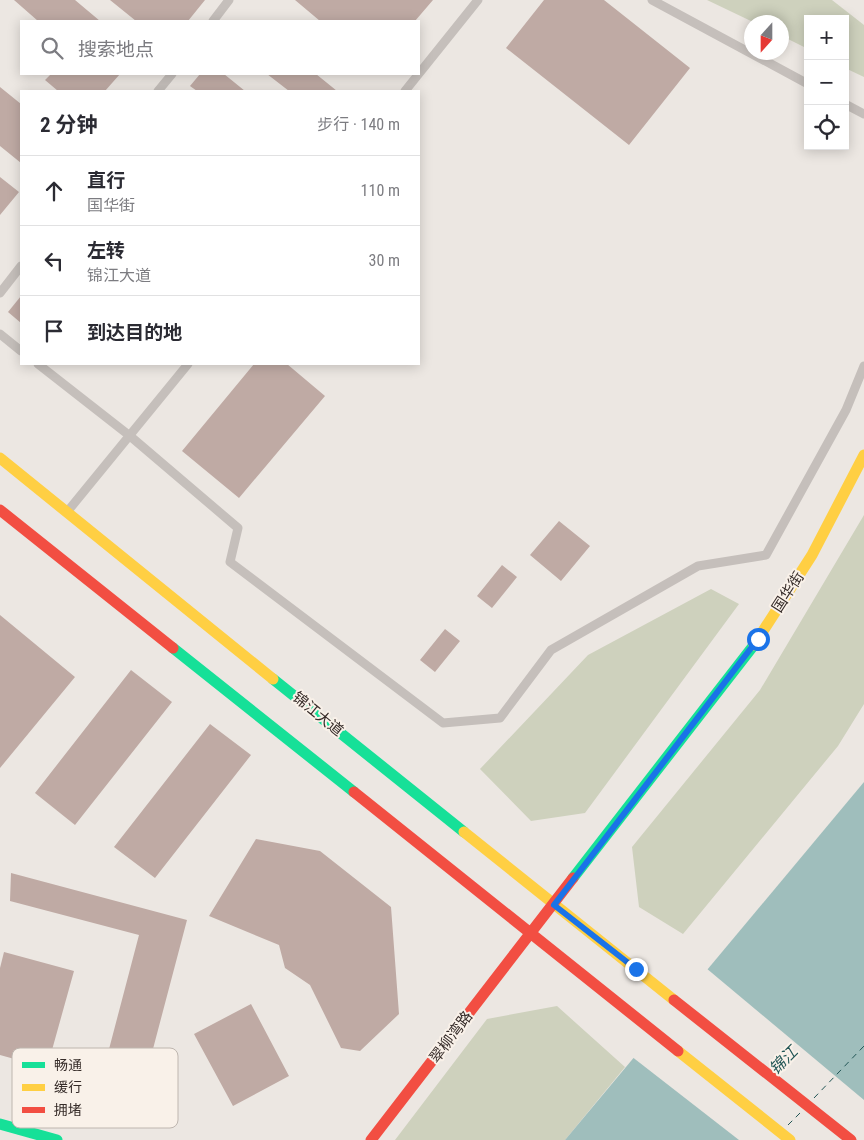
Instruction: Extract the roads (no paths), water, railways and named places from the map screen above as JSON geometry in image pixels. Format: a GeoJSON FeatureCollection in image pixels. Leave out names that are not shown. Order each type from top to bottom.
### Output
{"type":"FeatureCollection","features":[{"type":"Feature","properties":{"kind":"main road","name":"国华街"},"geometry":{"type":"LineString","coordinates":[[531,933],[758,639],[812,555],[864,455]]}},
{"type":"Feature","properties":{"kind":"main road","name":"锦江大道"},"geometry":{"type":"LineString","coordinates":[[0,458],[554,905],[850,1140]]}},
{"type":"Feature","properties":{"kind":"main road"},"geometry":{"type":"LineString","coordinates":[[0,510],[790,1140]]}},
{"type":"Feature","properties":{"kind":"main road","name":"翠柳湾路"},"geometry":{"type":"LineString","coordinates":[[371,1140],[531,933]]}},
{"type":"Feature","properties":{"kind":"main road"},"geometry":{"type":"LineString","coordinates":[[14,1128],[56,1140]]}},
{"type":"Feature","properties":{"kind":"lane"},"geometry":{"type":"LineString","coordinates":[[214,20],[229,0]]}},
{"type":"Feature","properties":{"kind":"lane"},"geometry":{"type":"LineString","coordinates":[[420,72],[478,0]]}},
{"type":"Feature","properties":{"kind":"lane"},"geometry":{"type":"LineString","coordinates":[[652,0],[804,82]]}},
{"type":"Feature","properties":{"kind":"lane"},"geometry":{"type":"LineString","coordinates":[[159,90],[171,75]]}},
{"type":"Feature","properties":{"kind":"lane"},"geometry":{"type":"LineString","coordinates":[[406,90],[418,75]]}},
{"type":"Feature","properties":{"kind":"lane"},"geometry":{"type":"LineString","coordinates":[[847,105],[864,114]]}},
{"type":"Feature","properties":{"kind":"lane"},"geometry":{"type":"LineString","coordinates":[[0,293],[20,267]]}},
{"type":"Feature","properties":{"kind":"lane"},"geometry":{"type":"LineString","coordinates":[[0,334],[20,350]]}},
{"type":"Feature","properties":{"kind":"lane"},"geometry":{"type":"LineString","coordinates":[[39,365],[130,436],[238,528],[230,562],[443,723],[500,718],[551,650],[698,566],[766,555],[846,410],[864,366]]}},
{"type":"Feature","properties":{"kind":"lane"},"geometry":{"type":"LineString","coordinates":[[67,512],[187,365]]}},
{"type":"Feature","properties":{"kind":"water","name":"锦江"},"geometry":{"type":"Polygon","coordinates":[[[864,782],[864,1140],[565,1140],[864,782]]]}}]}
